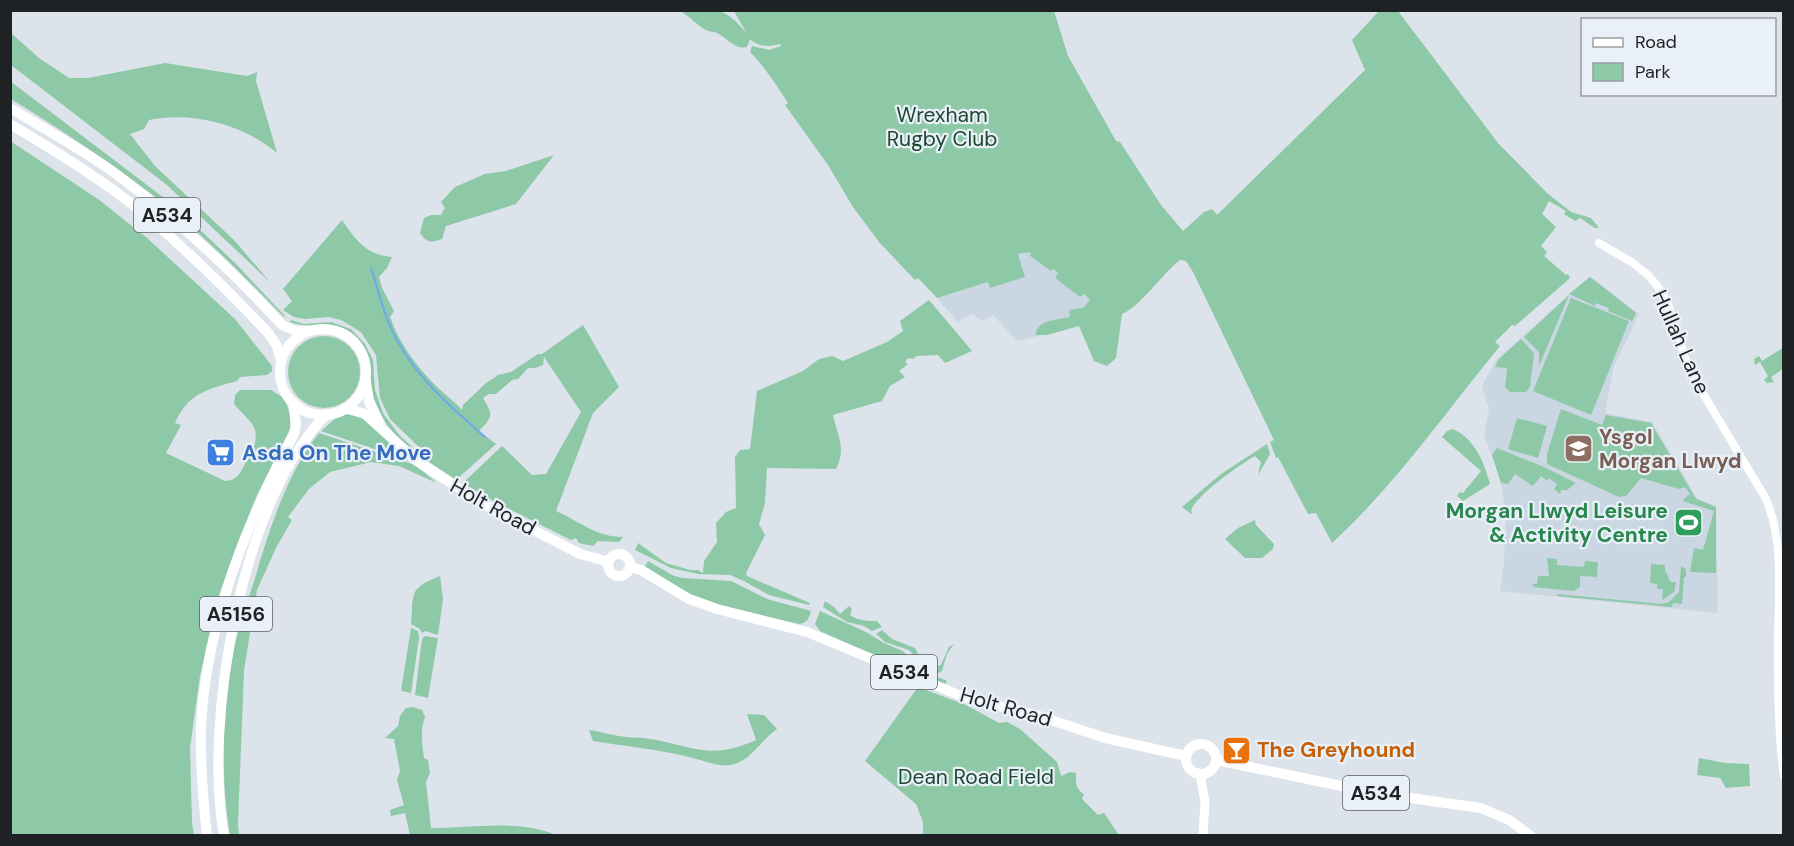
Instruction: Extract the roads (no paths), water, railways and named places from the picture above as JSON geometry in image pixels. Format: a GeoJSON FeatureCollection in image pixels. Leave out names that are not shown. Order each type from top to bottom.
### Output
{"type":"FeatureCollection","features":[{"type":"Feature","properties":{"kind":"main road","name":"A534"},"geometry":{"type":"LineString","coordinates":[[10,108],[67,142],[147,198],[208,251],[282,325],[296,331],[311,331]]}},
{"type":"Feature","properties":{"kind":"main road","name":"A534"},"geometry":{"type":"LineString","coordinates":[[10,124],[71,161],[142,213],[201,264],[269,334],[277,346],[281,361]]}},
{"type":"Feature","properties":{"kind":"main road"},"geometry":{"type":"LineString","coordinates":[[334,330],[355,343],[365,364],[365,376],[359,395],[345,408],[327,414],[309,412],[293,402],[285,391],[281,382],[281,361],[292,342],[311,331],[334,330]]}},
{"type":"Feature","properties":{"kind":"main road","name":"Holt Road"},"geometry":{"type":"LineString","coordinates":[[365,376],[369,401],[387,434]]}},
{"type":"Feature","properties":{"kind":"main road","name":"A5156"},"geometry":{"type":"LineString","coordinates":[[207,836],[201,744],[210,651],[239,552],[256,508],[294,434],[296,424],[293,402]]}},
{"type":"Feature","properties":{"kind":"main road","name":"Holt Road"},"geometry":{"type":"LineString","coordinates":[[345,408],[365,414],[429,470],[485,505],[580,554],[609,562],[610,571],[617,576],[627,573],[630,567],[641,570],[689,599],[727,612],[807,632],[966,698],[1036,715],[1105,738],[1186,756]]}},
{"type":"Feature","properties":{"kind":"main road","name":"A5156"},"geometry":{"type":"LineString","coordinates":[[224,836],[219,760],[221,712],[226,669],[242,586],[255,545],[287,471],[301,445],[327,414]]}},
{"type":"Feature","properties":{"kind":"main road"},"geometry":{"type":"LineString","coordinates":[[1196,744],[1205,744],[1213,749],[1216,760],[1209,772],[1200,774],[1190,770],[1186,756],[1191,747],[1196,744]]}},
{"type":"Feature","properties":{"kind":"main road","name":"A534"},"geometry":{"type":"LineString","coordinates":[[1216,760],[1375,793],[1481,808],[1509,820],[1531,836]]}},
{"type":"Feature","properties":{"kind":"main road"},"geometry":{"type":"LineString","coordinates":[[1200,774],[1205,802],[1203,836]]}},
{"type":"Feature","properties":{"kind":"street","name":"Hullah Lane"},"geometry":{"type":"LineString","coordinates":[[1599,243],[1633,263],[1659,288],[1668,304],[1689,370],[1771,512],[1779,579],[1779,744],[1784,776]]}},
{"type":"Feature","properties":{"kind":"waterway"},"geometry":{"type":"LineString","coordinates":[[371,268],[388,321],[406,354],[429,385],[485,437]]}},
{"type":"Feature","properties":{"kind":"place","name":"Ysgol Morgan Llwyd"},"geometry":{"type":"Point","coordinates":[1578,449]}},
{"type":"Feature","properties":{"kind":"place","name":"Asda On The Move"},"geometry":{"type":"Point","coordinates":[221,453]}},
{"type":"Feature","properties":{"kind":"place","name":"Morgan Llwyd Leisure & Activity Centre"},"geometry":{"type":"Point","coordinates":[1689,523]}},
{"type":"Feature","properties":{"kind":"place","name":"The Greyhound"},"geometry":{"type":"Point","coordinates":[1236,750]}},
{"type":"Feature","properties":{"kind":"park label","name":"Wrexham Rugby Club"},"geometry":{"type":"Point","coordinates":[942,127]}},
{"type":"Feature","properties":{"kind":"park label","name":"Dean Road Field"},"geometry":{"type":"Point","coordinates":[976,777]}}]}
